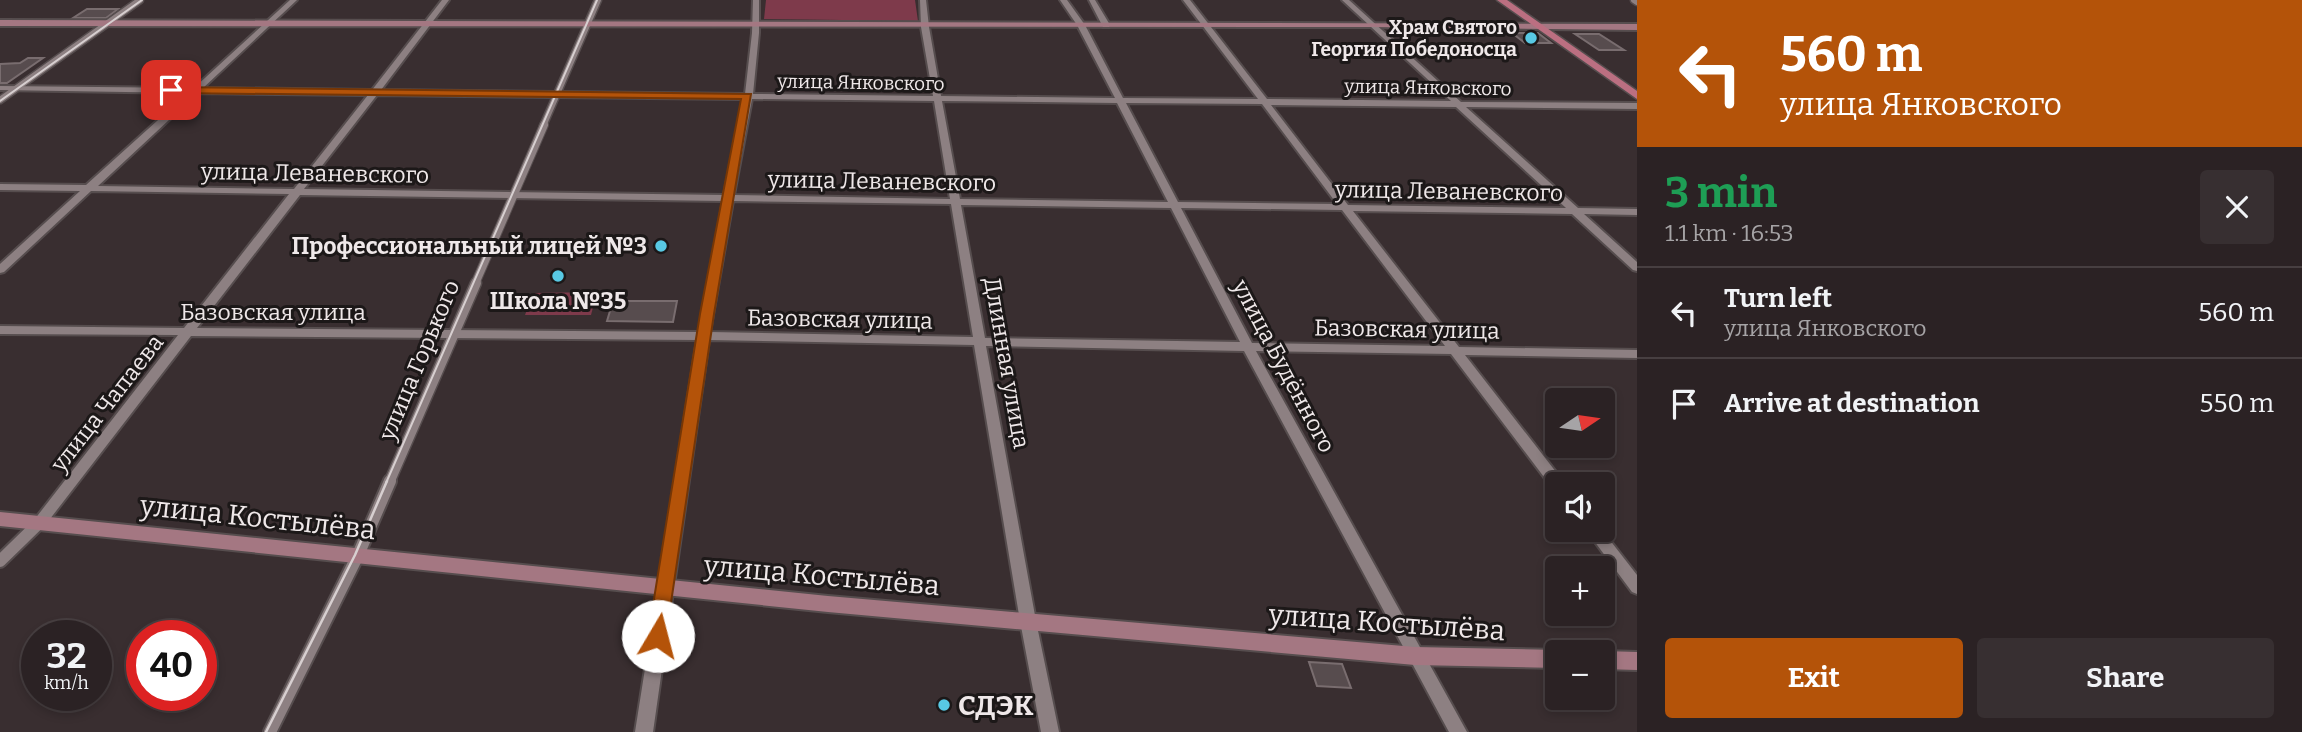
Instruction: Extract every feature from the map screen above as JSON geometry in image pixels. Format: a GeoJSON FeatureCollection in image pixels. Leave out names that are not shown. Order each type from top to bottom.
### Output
{"type":"FeatureCollection","features":[{"type":"Feature","properties":{"kind":"main road"},"geometry":{"type":"LineString","coordinates":[[1501,0],[1637,89]]}},
{"type":"Feature","properties":{"kind":"main road"},"geometry":{"type":"LineString","coordinates":[[1509,0],[1637,96]]}},
{"type":"Feature","properties":{"kind":"main road"},"geometry":{"type":"LineString","coordinates":[[0,23],[1079,22],[1106,25],[1637,27]]}},
{"type":"Feature","properties":{"kind":"main road","name":"улица Костылёва"},"geometry":{"type":"LineString","coordinates":[[0,519],[665,589],[1415,656],[1545,659]]}},
{"type":"Feature","properties":{"kind":"main road"},"geometry":{"type":"LineString","coordinates":[[1615,660],[1637,661]]}},
{"type":"Feature","properties":{"kind":"street"},"geometry":{"type":"LineString","coordinates":[[0,100],[140,0]]}},
{"type":"Feature","properties":{"kind":"street"},"geometry":{"type":"LineString","coordinates":[[0,270],[294,0]]}},
{"type":"Feature","properties":{"kind":"street","name":"улица Чапаева"},"geometry":{"type":"LineString","coordinates":[[0,561],[38,524],[446,0]]}},
{"type":"Feature","properties":{"kind":"street","name":"улица Горького"},"geometry":{"type":"LineString","coordinates":[[270,732],[358,555],[598,0]]}},
{"type":"Feature","properties":{"kind":"street"},"geometry":{"type":"LineString","coordinates":[[644,732],[703,337],[747,96],[757,23],[756,0]]}},
{"type":"Feature","properties":{"kind":"street","name":"Длинная улица"},"geometry":{"type":"LineString","coordinates":[[923,0],[1028,621],[1050,732]]}},
{"type":"Feature","properties":{"kind":"street","name":"улица Будённого"},"geometry":{"type":"LineString","coordinates":[[1063,0],[1079,22],[1248,347],[1458,732]]}},
{"type":"Feature","properties":{"kind":"street"},"geometry":{"type":"LineString","coordinates":[[1092,0],[1106,25]]}},
{"type":"Feature","properties":{"kind":"street"},"geometry":{"type":"LineString","coordinates":[[1186,0],[1548,472]]}},
{"type":"Feature","properties":{"kind":"street"},"geometry":{"type":"LineString","coordinates":[[1345,0],[1369,25],[1637,268]]}},
{"type":"Feature","properties":{"kind":"street"},"geometry":{"type":"LineString","coordinates":[[1079,22],[1081,9]]}},
{"type":"Feature","properties":{"kind":"street","name":"улица Янковского"},"geometry":{"type":"LineString","coordinates":[[0,88],[1637,106]]}},
{"type":"Feature","properties":{"kind":"street","name":"улица Леваневского"},"geometry":{"type":"LineString","coordinates":[[0,187],[1637,212]]}},
{"type":"Feature","properties":{"kind":"street","name":"Базовская улица"},"geometry":{"type":"LineString","coordinates":[[0,330],[703,337],[1637,354]]}},
{"type":"Feature","properties":{"kind":"street"},"geometry":{"type":"LineString","coordinates":[[1602,542],[1637,587]]}},
{"type":"Feature","properties":{"kind":"shaded area"},"geometry":{"type":"Polygon","coordinates":[[[766,0],[915,0],[918,21],[764,19],[766,0]]]}},
{"type":"Feature","properties":{"kind":"shaded area"},"geometry":{"type":"Polygon","coordinates":[[[597,292],[591,315],[525,315],[533,293],[597,292]]]}},
{"type":"Feature","properties":{"kind":"building"},"geometry":{"type":"Polygon","coordinates":[[[87,9],[118,9],[106,18],[73,18],[87,9]]]}},
{"type":"Feature","properties":{"kind":"building","name":"Храм Святого Георгия Победоносца"},"geometry":{"type":"Polygon","coordinates":[[[1512,33],[1538,33],[1551,43],[1525,43],[1512,33]]]}},
{"type":"Feature","properties":{"kind":"building"},"geometry":{"type":"Polygon","coordinates":[[[1575,34],[1599,34],[1624,50],[1599,50],[1575,34]]]}},
{"type":"Feature","properties":{"kind":"building"},"geometry":{"type":"Polygon","coordinates":[[[28,58],[43,58],[7,83],[0,83],[0,64],[20,63],[28,58]]]}},
{"type":"Feature","properties":{"kind":"building"},"geometry":{"type":"Polygon","coordinates":[[[613,301],[677,301],[673,322],[607,321],[613,301]]]}},
{"type":"Feature","properties":{"kind":"building"},"geometry":{"type":"Polygon","coordinates":[[[1309,662],[1342,664],[1351,688],[1317,686],[1309,662]]]}},
{"type":"Feature","properties":{"kind":"tram line"},"geometry":{"type":"LineString","coordinates":[[0,101],[142,0]]}},
{"type":"Feature","properties":{"kind":"tram line"},"geometry":{"type":"LineString","coordinates":[[386,483],[597,0]]}},
{"type":"Feature","properties":{"kind":"tram line"},"geometry":{"type":"LineString","coordinates":[[266,732],[355,555],[387,481]]}},
{"type":"Feature","properties":{"kind":"place","name":"Храм Святого Георгия Победоносца"},"geometry":{"type":"Point","coordinates":[1531,38]}},
{"type":"Feature","properties":{"kind":"place","name":"Профессиональный лицей №3"},"geometry":{"type":"Point","coordinates":[661,246]}},
{"type":"Feature","properties":{"kind":"place","name":"Школа №35"},"geometry":{"type":"Point","coordinates":[558,276]}},
{"type":"Feature","properties":{"kind":"place","name":"СДЭК"},"geometry":{"type":"Point","coordinates":[944,705]}},
{"type":"Feature","properties":{"kind":"route"},"geometry":{"type":"LineString","coordinates":[[171,90],[747,96],[707,314],[658,636]]}}]}
